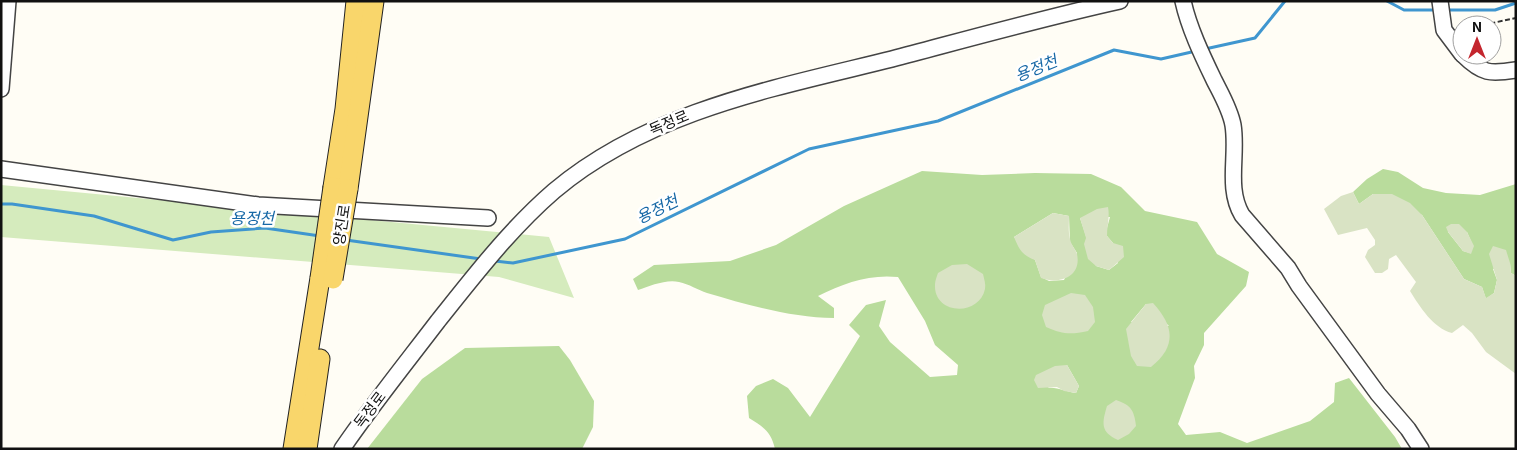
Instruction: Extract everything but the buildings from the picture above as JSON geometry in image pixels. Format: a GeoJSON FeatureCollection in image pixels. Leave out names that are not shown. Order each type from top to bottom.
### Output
{"type":"FeatureCollection","features":[{"type":"Feature","properties":{"kind":"main road","name":"양진로"},"geometry":{"type":"LineString","coordinates":[[340,188],[345,110],[356,1]]}},
{"type":"Feature","properties":{"kind":"main road","name":"양진로"},"geometry":{"type":"LineString","coordinates":[[307,449],[327,278],[340,188],[374,1]]}},
{"type":"Feature","properties":{"kind":"main road","name":"양진로"},"geometry":{"type":"LineString","coordinates":[[293,449],[327,278]]}},
{"type":"Feature","properties":{"kind":"street"},"geometry":{"type":"LineString","coordinates":[[1,89],[8,1]]}},
{"type":"Feature","properties":{"kind":"street","name":"독정로"},"geometry":{"type":"LineString","coordinates":[[342,449],[458,296],[503,242],[532,212],[570,179],[609,153],[646,133],[701,110],[750,95],[1120,1]]}},
{"type":"Feature","properties":{"kind":"street"},"geometry":{"type":"LineString","coordinates":[[1440,1],[1444,30],[1452,42]]}},
{"type":"Feature","properties":{"kind":"street"},"geometry":{"type":"LineString","coordinates":[[1184,6],[1204,60],[1229,112],[1234,155],[1233,184],[1237,206],[1242,215],[1288,268],[1372,387],[1408,429],[1421,449]]}},
{"type":"Feature","properties":{"kind":"street"},"geometry":{"type":"LineString","coordinates":[[1474,65],[1486,71],[1516,70]]}},
{"type":"Feature","properties":{"kind":"street"},"geometry":{"type":"LineString","coordinates":[[1,169],[258,205],[488,218]]}},
{"type":"Feature","properties":{"kind":"path"},"geometry":{"type":"LineString","coordinates":[[1502,21],[1516,18]]}},
{"type":"Feature","properties":{"kind":"green space"},"geometry":{"type":"Polygon","coordinates":[[[1383,169],[1398,172],[1423,188],[1446,193],[1480,195],[1516,184],[1516,276],[1511,273],[1510,263],[1493,269],[1497,280],[1494,293],[1486,299],[1482,287],[1464,279],[1422,215],[1373,194],[1359,204],[1353,192],[1367,179],[1383,169]],[[1448,232],[1463,251],[1470,253],[1473,246],[1467,232],[1448,232]]]}},
{"type":"Feature","properties":{"kind":"green space"},"geometry":{"type":"Polygon","coordinates":[[[922,171],[982,175],[1035,173],[1091,174],[1121,187],[1145,211],[1197,222],[1217,254],[1249,272],[1246,286],[1204,333],[1204,345],[1194,366],[1195,378],[1178,424],[1186,435],[1220,432],[1247,443],[1310,421],[1334,402],[1335,383],[1349,378],[1395,437],[1402,449],[775,449],[766,430],[749,418],[747,396],[756,386],[773,379],[788,388],[810,417],[860,336],[849,325],[866,305],[886,300],[879,326],[890,342],[930,377],[957,375],[958,365],[935,345],[925,321],[898,277],[887,276],[857,280],[818,296],[834,308],[834,318],[802,316],[770,310],[707,293],[674,281],[663,282],[638,290],[633,279],[654,265],[730,261],[776,245],[844,206],[922,171]],[[1053,213],[1014,237],[1035,260],[1041,277],[1049,281],[1064,280],[1077,253],[1070,242],[1069,216],[1053,213]],[[1110,217],[1080,218],[1096,266],[1109,270],[1118,263],[1113,243],[1107,236],[1110,217]],[[1146,304],[1131,322],[1169,326],[1146,304]],[[1067,365],[1048,388],[1076,393],[1079,386],[1067,365]]]}},
{"type":"Feature","properties":{"kind":"green space"},"geometry":{"type":"Polygon","coordinates":[[[1,185],[549,237],[574,298],[499,277],[1,237],[1,185]]]}},
{"type":"Feature","properties":{"kind":"green space"},"geometry":{"type":"Polygon","coordinates":[[[1353,192],[1359,204],[1373,194],[1392,194],[1410,203],[1422,215],[1464,279],[1482,287],[1486,298],[1494,293],[1497,280],[1489,254],[1493,246],[1506,250],[1511,273],[1516,276],[1516,374],[1486,352],[1472,333],[1463,325],[1452,333],[1433,322],[1410,291],[1416,282],[1396,255],[1389,259],[1388,269],[1382,273],[1375,273],[1365,257],[1368,250],[1375,245],[1375,240],[1367,228],[1338,235],[1324,209],[1341,196],[1353,192]]]}},
{"type":"Feature","properties":{"kind":"green space"},"geometry":{"type":"Polygon","coordinates":[[[1108,207],[1107,236],[1113,243],[1123,246],[1124,257],[1109,270],[1096,266],[1088,259],[1084,244],[1086,238],[1080,218],[1097,209],[1108,207]]]}},
{"type":"Feature","properties":{"kind":"green space"},"geometry":{"type":"Polygon","coordinates":[[[1053,213],[1069,216],[1069,236],[1077,254],[1078,262],[1073,274],[1062,280],[1041,278],[1035,260],[1022,251],[1014,237],[1053,213]]]}},
{"type":"Feature","properties":{"kind":"green space"},"geometry":{"type":"Polygon","coordinates":[[[1451,224],[1459,224],[1467,232],[1474,246],[1471,254],[1463,251],[1448,232],[1446,227],[1451,224]]]}},
{"type":"Feature","properties":{"kind":"green space"},"geometry":{"type":"Polygon","coordinates":[[[967,264],[983,274],[985,289],[981,298],[966,308],[948,307],[941,302],[936,294],[935,283],[938,273],[952,265],[967,264]]]}},
{"type":"Feature","properties":{"kind":"green space"},"geometry":{"type":"Polygon","coordinates":[[[1071,293],[1085,295],[1093,307],[1095,322],[1088,331],[1076,333],[1066,333],[1046,327],[1042,315],[1045,305],[1071,293]]]}},
{"type":"Feature","properties":{"kind":"green space"},"geometry":{"type":"Polygon","coordinates":[[[1153,303],[1165,320],[1170,336],[1169,344],[1151,367],[1137,366],[1131,356],[1126,329],[1146,304],[1153,303]]]}},
{"type":"Feature","properties":{"kind":"green space"},"geometry":{"type":"Polygon","coordinates":[[[559,346],[570,360],[594,401],[593,427],[582,449],[367,449],[422,379],[465,348],[559,346]]]}},
{"type":"Feature","properties":{"kind":"green space"},"geometry":{"type":"Polygon","coordinates":[[[1067,365],[1079,386],[1076,393],[1064,391],[1057,387],[1038,388],[1034,380],[1036,375],[1055,366],[1067,365]]]}},
{"type":"Feature","properties":{"kind":"green space"},"geometry":{"type":"Polygon","coordinates":[[[1116,400],[1131,409],[1136,426],[1129,434],[1118,440],[1108,434],[1104,426],[1107,406],[1116,400]]]}},
{"type":"Feature","properties":{"kind":"waterway","name":"용정천"},"geometry":{"type":"LineString","coordinates":[[1205,49],[1255,38],[1285,1]]}},
{"type":"Feature","properties":{"kind":"waterway","name":"용정천"},"geometry":{"type":"LineString","coordinates":[[1387,1],[1404,10],[1436,10]]}},
{"type":"Feature","properties":{"kind":"waterway","name":"용정천"},"geometry":{"type":"LineString","coordinates":[[1445,10],[1495,10],[1516,3]]}},
{"type":"Feature","properties":{"kind":"waterway","name":"용정천"},"geometry":{"type":"LineString","coordinates":[[495,261],[513,263],[625,239],[809,149],[938,121],[1114,50],[1161,59],[1196,51]]}},
{"type":"Feature","properties":{"kind":"waterway","name":"용정천"},"geometry":{"type":"LineString","coordinates":[[1,204],[94,216],[173,240],[211,232],[265,228],[320,236]]}},
{"type":"Feature","properties":{"kind":"waterway","name":"용정천"},"geometry":{"type":"LineString","coordinates":[[346,240],[481,259]]}}]}
